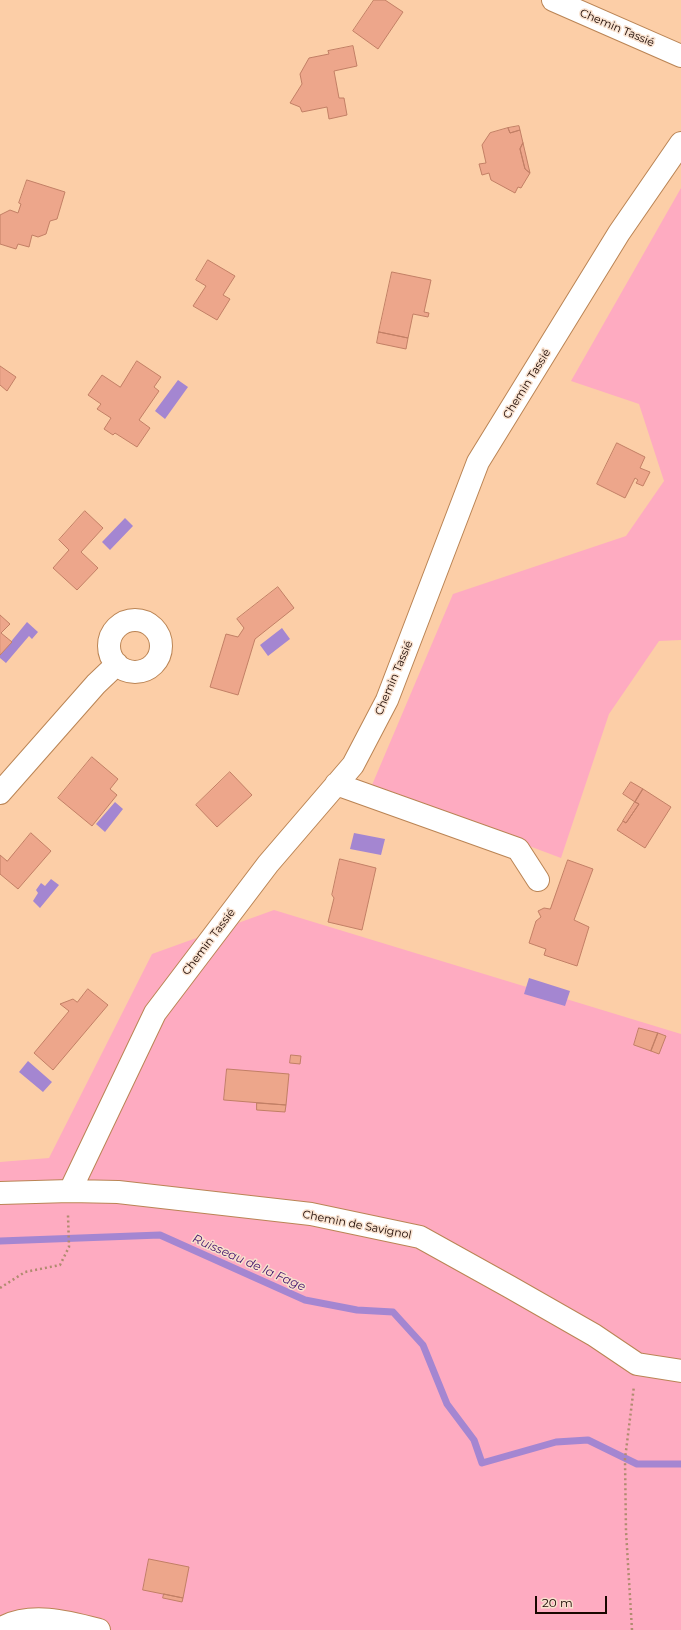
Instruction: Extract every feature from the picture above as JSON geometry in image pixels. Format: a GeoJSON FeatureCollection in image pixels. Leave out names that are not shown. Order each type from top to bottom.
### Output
{"type":"FeatureCollection","features":[{"type":"Feature","properties":{"kind":"street","name":"Chemin Tassié"},"geometry":{"type":"LineString","coordinates":[[553,0],[681,56]]}},
{"type":"Feature","properties":{"kind":"street","name":"Chemin Tassié"},"geometry":{"type":"LineString","coordinates":[[70,1191],[155,1013],[268,864],[353,765],[387,700],[478,462],[619,233],[681,142]]}},
{"type":"Feature","properties":{"kind":"street"},"geometry":{"type":"LineString","coordinates":[[0,793],[96,684],[117,664]]}},
{"type":"Feature","properties":{"kind":"street"},"geometry":{"type":"LineString","coordinates":[[336,784],[518,849],[538,880]]}},
{"type":"Feature","properties":{"kind":"street","name":"Chemin de Savignol"},"geometry":{"type":"LineString","coordinates":[[0,1193],[70,1191],[118,1192],[311,1214],[420,1237],[587,1332],[637,1364],[681,1371]]}},
{"type":"Feature","properties":{"kind":"street"},"geometry":{"type":"LineString","coordinates":[[0,1629],[33,1619],[65,1621],[99,1630]]}},
{"type":"Feature","properties":{"kind":"path"},"geometry":{"type":"LineString","coordinates":[[0,1288],[25,1272],[60,1265],[68,1247],[67,1227]]}},
{"type":"Feature","properties":{"kind":"path"},"geometry":{"type":"LineString","coordinates":[[632,1630],[626,1531],[625,1459],[637,1364]]}},
{"type":"Feature","properties":{"kind":"shaded area"},"geometry":{"type":"Polygon","coordinates":[[[681,188],[681,640],[659,641],[609,714],[561,858],[404,799],[372,785],[453,594],[626,536],[664,481],[639,404],[571,381],[681,188]]]}},
{"type":"Feature","properties":{"kind":"shaded area"},"geometry":{"type":"Polygon","coordinates":[[[178,380],[188,387],[165,419],[155,411],[178,380]]]}},
{"type":"Feature","properties":{"kind":"shaded area"},"geometry":{"type":"Polygon","coordinates":[[[125,518],[133,526],[110,550],[102,542],[125,518]]]}},
{"type":"Feature","properties":{"kind":"shaded area"},"geometry":{"type":"Polygon","coordinates":[[[27,622],[38,632],[32,639],[29,636],[6,663],[0,658],[0,655],[27,622]]]}},
{"type":"Feature","properties":{"kind":"shaded area"},"geometry":{"type":"Polygon","coordinates":[[[282,628],[290,639],[268,656],[260,645],[282,628]]]}},
{"type":"Feature","properties":{"kind":"shaded area"},"geometry":{"type":"Polygon","coordinates":[[[115,802],[123,809],[105,832],[96,824],[115,802]]]}},
{"type":"Feature","properties":{"kind":"shaded area"},"geometry":{"type":"Polygon","coordinates":[[[354,833],[385,839],[381,855],[350,849],[354,833]]]}},
{"type":"Feature","properties":{"kind":"shaded area"},"geometry":{"type":"Polygon","coordinates":[[[51,879],[59,885],[40,908],[33,901],[38,893],[36,890],[41,883],[45,886],[51,879]]]}},
{"type":"Feature","properties":{"kind":"shaded area"},"geometry":{"type":"Polygon","coordinates":[[[274,910],[681,1034],[681,1630],[0,1630],[0,1162],[49,1158],[152,954],[274,910]]]}},
{"type":"Feature","properties":{"kind":"shaded area"},"geometry":{"type":"Polygon","coordinates":[[[529,978],[570,991],[565,1006],[524,994],[529,978]]]}},
{"type":"Feature","properties":{"kind":"shaded area"},"geometry":{"type":"Polygon","coordinates":[[[28,1061],[52,1082],[43,1092],[19,1072],[28,1061]]]}},
{"type":"Feature","properties":{"kind":"building"},"geometry":{"type":"Polygon","coordinates":[[[374,0],[385,0],[403,12],[378,49],[353,31],[374,0]]]}},
{"type":"Feature","properties":{"kind":"building"},"geometry":{"type":"Polygon","coordinates":[[[353,46],[357,66],[334,71],[339,98],[344,98],[347,115],[329,119],[327,107],[302,112],[300,107],[290,103],[302,84],[300,74],[309,58],[329,54],[328,51],[353,46]]]}},
{"type":"Feature","properties":{"kind":"building"},"geometry":{"type":"Polygon","coordinates":[[[519,126],[520,130],[510,133],[508,128],[519,126]]]}},
{"type":"Feature","properties":{"kind":"building"},"geometry":{"type":"Polygon","coordinates":[[[508,128],[510,133],[520,130],[523,143],[520,149],[525,169],[530,173],[521,188],[518,187],[515,193],[491,180],[489,173],[482,175],[479,164],[486,163],[482,145],[490,133],[508,128]]]}},
{"type":"Feature","properties":{"kind":"building"},"geometry":{"type":"Polygon","coordinates":[[[523,143],[530,173],[525,169],[520,149],[523,143]]]}},
{"type":"Feature","properties":{"kind":"building"},"geometry":{"type":"Polygon","coordinates":[[[27,180],[65,192],[57,219],[50,221],[46,234],[38,237],[32,235],[29,247],[18,244],[16,249],[0,244],[0,215],[10,210],[18,213],[21,204],[19,203],[27,180]]]}},
{"type":"Feature","properties":{"kind":"building"},"geometry":{"type":"Polygon","coordinates":[[[208,260],[235,276],[223,295],[230,299],[217,320],[193,306],[206,286],[196,280],[208,260]]]}},
{"type":"Feature","properties":{"kind":"building"},"geometry":{"type":"Polygon","coordinates":[[[392,272],[431,280],[424,312],[429,313],[428,317],[413,314],[408,338],[379,332],[392,272]]]}},
{"type":"Feature","properties":{"kind":"building"},"geometry":{"type":"Polygon","coordinates":[[[379,332],[408,338],[406,349],[377,343],[379,332]]]}},
{"type":"Feature","properties":{"kind":"building"},"geometry":{"type":"Polygon","coordinates":[[[137,361],[161,377],[154,387],[159,391],[139,420],[150,428],[137,447],[115,433],[113,435],[104,429],[111,418],[97,409],[101,404],[88,395],[102,375],[120,387],[137,361]]]}},
{"type":"Feature","properties":{"kind":"building"},"geometry":{"type":"Polygon","coordinates":[[[0,366],[16,377],[7,391],[0,385],[0,366]]]}},
{"type":"Feature","properties":{"kind":"building"},"geometry":{"type":"Polygon","coordinates":[[[617,443],[645,457],[640,468],[650,472],[643,486],[636,483],[638,480],[635,478],[625,498],[597,484],[617,443]]]}},
{"type":"Feature","properties":{"kind":"building"},"geometry":{"type":"Polygon","coordinates":[[[85,511],[103,528],[81,552],[98,568],[77,590],[53,568],[69,550],[59,540],[85,511]]]}},
{"type":"Feature","properties":{"kind":"building"},"geometry":{"type":"Polygon","coordinates":[[[278,587],[294,608],[255,639],[238,695],[210,687],[226,634],[238,637],[244,628],[237,619],[278,587]]]}},
{"type":"Feature","properties":{"kind":"building"},"geometry":{"type":"Polygon","coordinates":[[[0,615],[10,624],[1,633],[12,642],[0,655],[0,615]]]}},
{"type":"Feature","properties":{"kind":"building"},"geometry":{"type":"Polygon","coordinates":[[[92,757],[118,779],[110,789],[117,795],[92,826],[58,798],[92,757]]]}},
{"type":"Feature","properties":{"kind":"building"},"geometry":{"type":"Polygon","coordinates":[[[230,772],[252,795],[217,827],[196,805],[230,772]]]}},
{"type":"Feature","properties":{"kind":"building"},"geometry":{"type":"Polygon","coordinates":[[[631,782],[643,789],[635,802],[623,794],[631,782]]]}},
{"type":"Feature","properties":{"kind":"building"},"geometry":{"type":"Polygon","coordinates":[[[643,789],[671,807],[645,848],[617,830],[623,821],[626,823],[639,804],[635,802],[643,789]]]}},
{"type":"Feature","properties":{"kind":"building"},"geometry":{"type":"Polygon","coordinates":[[[635,802],[639,804],[626,823],[623,821],[635,802]]]}},
{"type":"Feature","properties":{"kind":"building"},"geometry":{"type":"Polygon","coordinates":[[[31,833],[51,851],[18,889],[0,874],[0,855],[7,861],[31,833]]]}},
{"type":"Feature","properties":{"kind":"building"},"geometry":{"type":"Polygon","coordinates":[[[340,859],[376,868],[362,930],[328,922],[334,898],[332,895],[340,859]]]}},
{"type":"Feature","properties":{"kind":"building"},"geometry":{"type":"Polygon","coordinates":[[[568,860],[593,869],[574,920],[589,927],[577,966],[544,955],[546,949],[529,943],[536,921],[541,917],[538,911],[544,908],[550,909],[568,860]]]}},
{"type":"Feature","properties":{"kind":"building"},"geometry":{"type":"Polygon","coordinates":[[[88,989],[108,1005],[53,1070],[34,1053],[69,1011],[60,1004],[73,999],[77,1002],[88,989]]]}},
{"type":"Feature","properties":{"kind":"building"},"geometry":{"type":"Polygon","coordinates":[[[639,1028],[658,1033],[651,1051],[634,1045],[639,1028]]]}},
{"type":"Feature","properties":{"kind":"building"},"geometry":{"type":"Polygon","coordinates":[[[658,1033],[666,1036],[659,1054],[651,1051],[658,1033]]]}},
{"type":"Feature","properties":{"kind":"building"},"geometry":{"type":"Polygon","coordinates":[[[291,1055],[301,1056],[300,1064],[290,1063],[291,1055]]]}},
{"type":"Feature","properties":{"kind":"building"},"geometry":{"type":"Polygon","coordinates":[[[227,1069],[289,1074],[286,1105],[224,1100],[227,1069]]]}},
{"type":"Feature","properties":{"kind":"building"},"geometry":{"type":"Polygon","coordinates":[[[257,1103],[286,1105],[285,1112],[257,1110],[257,1103]]]}},
{"type":"Feature","properties":{"kind":"building"},"geometry":{"type":"Polygon","coordinates":[[[149,1559],[189,1567],[183,1598],[143,1590],[149,1559]]]}},
{"type":"Feature","properties":{"kind":"building"},"geometry":{"type":"Polygon","coordinates":[[[164,1594],[183,1598],[182,1602],[163,1598],[164,1594]]]}},
{"type":"Feature","properties":{"kind":"waterway","name":"Ruisseau de la Fage"},"geometry":{"type":"LineString","coordinates":[[0,1241],[160,1235],[305,1300],[357,1310],[393,1312],[423,1345],[447,1404],[474,1440],[482,1463],[556,1442],[588,1440],[637,1464],[681,1464]]}}]}
